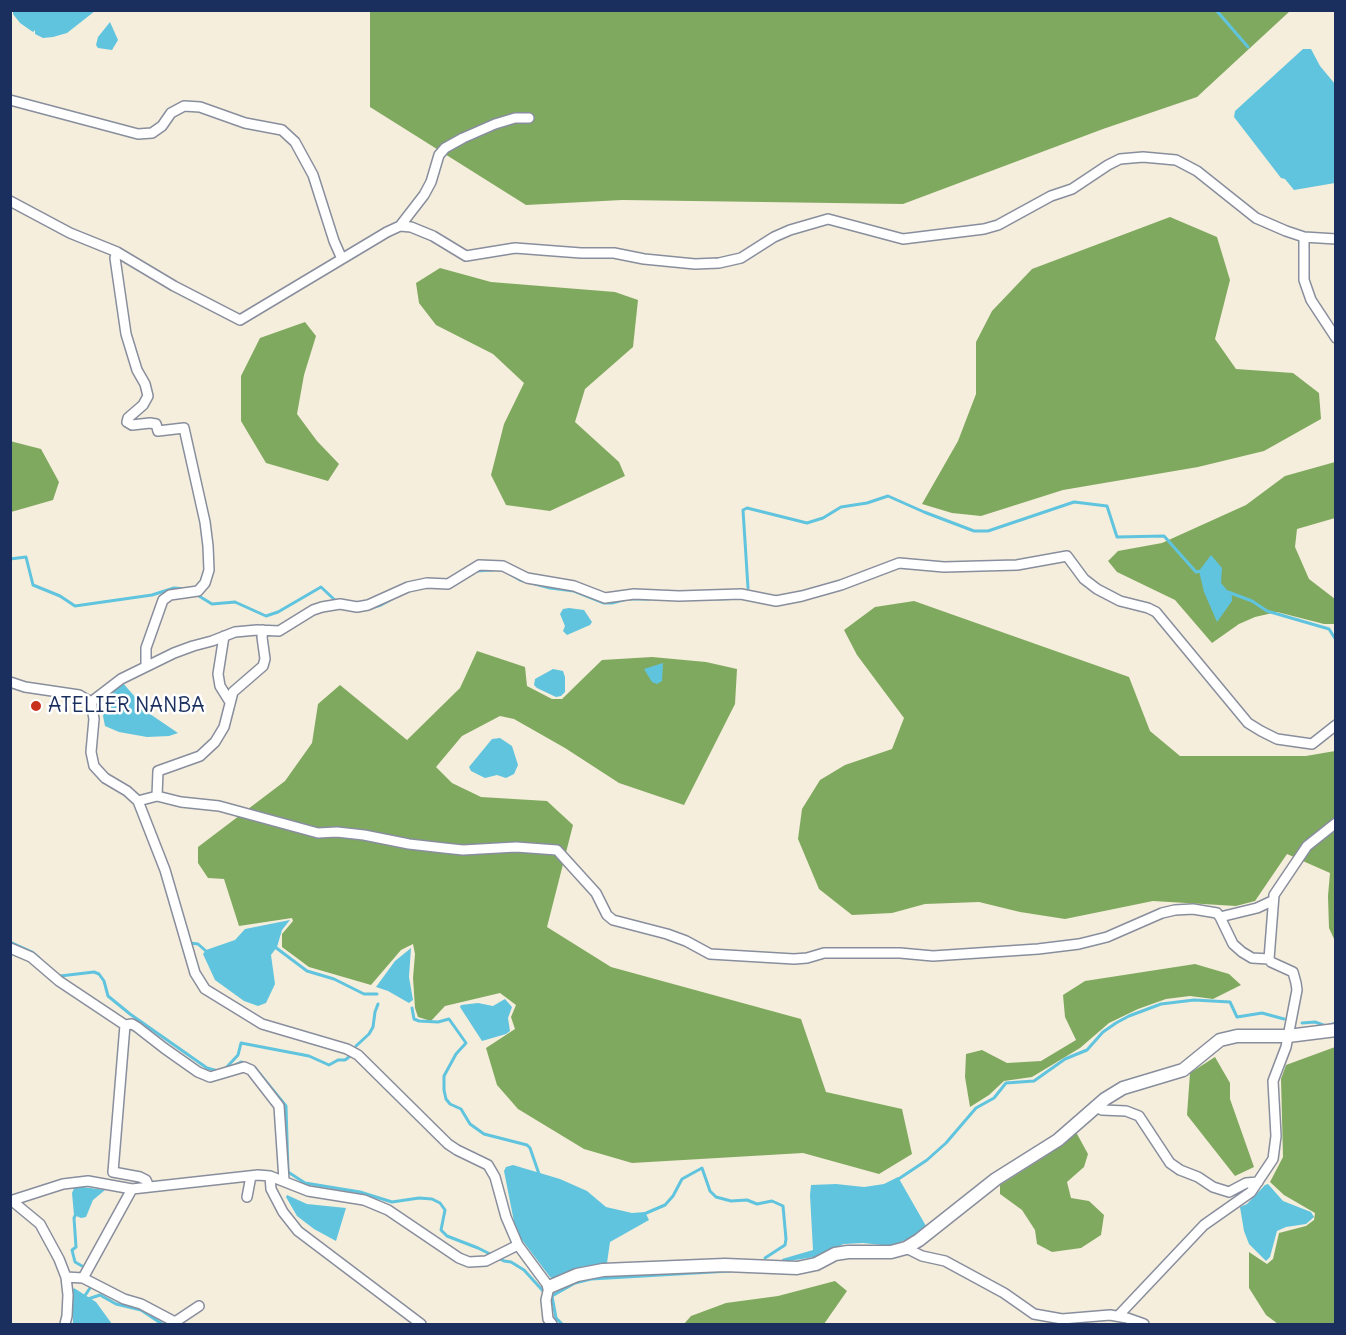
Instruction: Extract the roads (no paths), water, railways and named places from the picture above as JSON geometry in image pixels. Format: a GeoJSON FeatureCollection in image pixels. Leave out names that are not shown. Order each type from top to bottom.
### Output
{"type":"FeatureCollection","features":[{"type":"Feature","properties":{"kind":"street"},"geometry":{"type":"LineString","coordinates":[[10,100],[138,134],[152,133],[162,126],[171,113],[184,106],[200,107],[245,123],[282,130],[295,142],[313,175],[342,259]]}},
{"type":"Feature","properties":{"kind":"street"},"geometry":{"type":"LineString","coordinates":[[10,201],[70,233],[117,252],[174,286],[240,320],[400,226],[424,195],[431,182],[439,155],[445,148],[495,124],[515,118],[529,118]]}},
{"type":"Feature","properties":{"kind":"street"},"geometry":{"type":"LineString","coordinates":[[400,226],[411,227],[433,236],[466,256],[515,248],[581,254],[614,253],[644,259],[695,264],[719,263],[741,258],[774,237],[790,230],[828,219],[903,239],[984,229],[998,225],[1051,196],[1072,189],[1120,159],[1143,157],[1176,160],[1186,165],[1197,171],[1256,218],[1304,237],[1335,239]]}},
{"type":"Feature","properties":{"kind":"street"},"geometry":{"type":"LineString","coordinates":[[1304,237],[1304,280],[1311,300],[1335,338]]}},
{"type":"Feature","properties":{"kind":"street"},"geometry":{"type":"LineString","coordinates":[[117,252],[115,258],[126,334],[148,396],[127,422],[132,425],[156,424],[158,431],[184,428],[205,522],[208,546],[209,570],[205,583],[193,592],[170,595],[163,600],[146,648],[146,666]]}},
{"type":"Feature","properties":{"kind":"street"},"geometry":{"type":"LineString","coordinates":[[91,702],[121,679],[174,653],[236,632],[279,631],[313,610],[339,604],[357,607],[368,605],[408,587],[427,583],[448,584],[479,565],[503,566],[527,578],[574,586],[605,598],[634,594],[679,596],[741,594],[776,601],[831,588],[899,564],[944,567],[1006,565],[1067,556],[1084,579],[1097,589],[1119,601],[1156,612],[1248,723],[1277,739],[1312,744],[1335,725]]}},
{"type":"Feature","properties":{"kind":"street"},"geometry":{"type":"LineString","coordinates":[[158,796],[158,771],[200,756],[210,749],[224,727],[233,692],[263,666],[265,659],[263,630]]}},
{"type":"Feature","properties":{"kind":"street"},"geometry":{"type":"LineString","coordinates":[[224,636],[218,675],[220,686],[230,702]]}},
{"type":"Feature","properties":{"kind":"street"},"geometry":{"type":"LineString","coordinates":[[10,682],[25,687],[79,695],[91,702],[94,719],[91,752],[94,766],[105,778],[127,791],[138,801],[165,870],[195,973],[205,988],[262,1024],[347,1049],[358,1055],[448,1144],[488,1165],[495,1177],[506,1217],[518,1245],[547,1292],[548,1319],[552,1324]]}},
{"type":"Feature","properties":{"kind":"street"},"geometry":{"type":"LineString","coordinates":[[138,801],[158,796],[263,816],[318,833],[337,832],[364,835],[409,844],[464,850],[516,847],[556,850],[596,893],[607,915],[613,920],[667,934],[710,954],[794,959],[824,953],[900,953],[933,956],[1038,949],[1098,939],[1128,929],[1162,912],[1193,909],[1216,913],[1233,944],[1242,952],[1252,957],[1269,959],[1293,972],[1296,982],[1297,990],[1286,1047],[1273,1081],[1276,1136],[1273,1159],[1251,1192],[1204,1225],[1118,1316]]}},
{"type":"Feature","properties":{"kind":"street"},"geometry":{"type":"LineString","coordinates":[[1269,959],[1274,895],[1307,846],[1335,823]]}},
{"type":"Feature","properties":{"kind":"street"},"geometry":{"type":"LineString","coordinates":[[1220,917],[1272,902]]}},
{"type":"Feature","properties":{"kind":"street"},"geometry":{"type":"LineString","coordinates":[[10,948],[31,957],[59,981],[125,1025],[132,1024],[137,1027],[198,1072],[210,1077],[243,1067],[251,1070],[279,1106],[284,1180]]}},
{"type":"Feature","properties":{"kind":"street"},"geometry":{"type":"LineString","coordinates":[[125,1025],[113,1172],[146,1180],[149,1187]]}},
{"type":"Feature","properties":{"kind":"street"},"geometry":{"type":"LineString","coordinates":[[547,1292],[577,1275],[603,1270],[725,1265],[797,1268],[816,1264],[835,1254],[891,1252],[906,1248],[996,1179],[1058,1140],[1095,1106],[1123,1088],[1183,1070],[1220,1040],[1237,1036],[1288,1036],[1335,1030]]}},
{"type":"Feature","properties":{"kind":"street"},"geometry":{"type":"LineString","coordinates":[[1095,1106],[1102,1110],[1126,1111],[1139,1116],[1170,1162],[1180,1170],[1198,1177],[1213,1187],[1229,1192],[1246,1183],[1258,1182]]}},
{"type":"Feature","properties":{"kind":"street"},"geometry":{"type":"LineString","coordinates":[[247,1197],[251,1176]]}},
{"type":"Feature","properties":{"kind":"street"},"geometry":{"type":"LineString","coordinates":[[65,1324],[68,1295],[66,1277],[40,1224],[11,1201],[63,1184],[88,1181],[132,1189],[270,1176],[308,1191],[364,1200],[388,1210],[459,1258],[469,1262],[496,1257],[518,1245]]}},
{"type":"Feature","properties":{"kind":"street"},"geometry":{"type":"LineString","coordinates":[[270,1176],[271,1189],[283,1212],[298,1232],[421,1324]]}},
{"type":"Feature","properties":{"kind":"street"},"geometry":{"type":"LineString","coordinates":[[83,1278],[132,1189]]}},
{"type":"Feature","properties":{"kind":"street"},"geometry":{"type":"LineString","coordinates":[[906,1248],[922,1256],[945,1261],[1004,1293],[1034,1314],[1062,1319],[1110,1315],[1144,1324]]}},
{"type":"Feature","properties":{"kind":"street"},"geometry":{"type":"LineString","coordinates":[[66,1277],[83,1278],[175,1322],[199,1306]]}},
{"type":"Feature","properties":{"kind":"water"},"geometry":{"type":"Polygon","coordinates":[[[13,10],[95,11],[67,33],[43,38],[35,34],[35,30],[33,32],[20,23],[13,14],[13,10]]]}},
{"type":"Feature","properties":{"kind":"water"},"geometry":{"type":"Polygon","coordinates":[[[110,22],[118,40],[112,50],[98,48],[96,45],[98,37],[110,22]]]}},
{"type":"Feature","properties":{"kind":"water"},"geometry":{"type":"Polygon","coordinates":[[[1303,49],[1311,49],[1320,66],[1335,84],[1335,183],[1294,190],[1285,179],[1281,178],[1234,117],[1235,111],[1303,49]]]}},
{"type":"Feature","properties":{"kind":"water"},"geometry":{"type":"Polygon","coordinates":[[[1211,555],[1222,568],[1221,583],[1232,596],[1232,601],[1217,622],[1204,592],[1199,571],[1211,555]]]}},
{"type":"Feature","properties":{"kind":"water"},"geometry":{"type":"Polygon","coordinates":[[[563,609],[584,610],[592,622],[567,635],[563,631],[565,626],[560,614],[563,609]]]}},
{"type":"Feature","properties":{"kind":"water"},"geometry":{"type":"Polygon","coordinates":[[[663,663],[662,681],[657,684],[652,682],[644,669],[663,663]]]}},
{"type":"Feature","properties":{"kind":"water"},"geometry":{"type":"Polygon","coordinates":[[[553,669],[563,671],[565,677],[565,692],[556,697],[534,685],[535,679],[553,669]]]}},
{"type":"Feature","properties":{"kind":"water"},"geometry":{"type":"Polygon","coordinates":[[[122,682],[150,714],[178,733],[169,736],[147,737],[119,732],[105,726],[103,716],[114,690],[122,682]]]}},
{"type":"Feature","properties":{"kind":"water"},"geometry":{"type":"Polygon","coordinates":[[[500,738],[512,746],[518,765],[514,774],[506,778],[497,775],[485,778],[471,771],[469,767],[492,739],[500,738]]]}},
{"type":"Feature","properties":{"kind":"water"},"geometry":{"type":"Polygon","coordinates":[[[290,920],[282,930],[277,947],[271,955],[275,984],[266,1003],[258,1006],[244,1001],[215,980],[203,954],[206,950],[235,940],[245,929],[290,920]]]}},
{"type":"Feature","properties":{"kind":"water"},"geometry":{"type":"Polygon","coordinates":[[[411,948],[409,977],[413,1000],[409,1003],[376,987],[395,961],[411,948]]]}},
{"type":"Feature","properties":{"kind":"water"},"geometry":{"type":"Polygon","coordinates":[[[505,999],[512,1007],[508,1018],[510,1031],[482,1041],[460,1007],[461,1005],[478,1003],[493,1006],[505,999]]]}},
{"type":"Feature","properties":{"kind":"water"},"geometry":{"type":"Polygon","coordinates":[[[513,1165],[560,1179],[587,1191],[606,1207],[632,1213],[645,1212],[649,1220],[610,1242],[607,1263],[581,1267],[554,1279],[550,1277],[516,1232],[504,1171],[506,1167],[513,1165]]]}},
{"type":"Feature","properties":{"kind":"water"},"geometry":{"type":"Polygon","coordinates":[[[898,1177],[926,1226],[910,1238],[891,1246],[863,1243],[844,1244],[814,1257],[783,1262],[782,1259],[813,1250],[811,1185],[836,1184],[864,1187],[884,1184],[898,1177]]]}},
{"type":"Feature","properties":{"kind":"water"},"geometry":{"type":"Polygon","coordinates":[[[1268,1184],[1283,1201],[1311,1212],[1314,1217],[1306,1224],[1277,1231],[1270,1257],[1266,1261],[1249,1244],[1240,1207],[1247,1204],[1268,1184]]]}},
{"type":"Feature","properties":{"kind":"water"},"geometry":{"type":"Polygon","coordinates":[[[75,1186],[105,1190],[93,1200],[86,1217],[81,1218],[74,1215],[72,1193],[75,1186]]]}},
{"type":"Feature","properties":{"kind":"water"},"geometry":{"type":"Polygon","coordinates":[[[287,1195],[307,1204],[346,1208],[336,1241],[297,1216],[287,1195]]]}},
{"type":"Feature","properties":{"kind":"water"},"geometry":{"type":"Polygon","coordinates":[[[74,1288],[96,1302],[112,1324],[73,1324],[72,1291],[74,1288]]]}},
{"type":"Feature","properties":{"kind":"waterway"},"geometry":{"type":"LineString","coordinates":[[1216,10],[1248,47]]}},
{"type":"Feature","properties":{"kind":"waterway"},"geometry":{"type":"LineString","coordinates":[[748,588],[743,510],[747,508],[807,523],[823,518],[841,507],[867,503],[888,496],[974,531],[988,531],[1074,502],[1107,506],[1117,537],[1164,536],[1196,572],[1201,571]]}},
{"type":"Feature","properties":{"kind":"waterway"},"geometry":{"type":"LineString","coordinates":[[10,559],[26,557],[33,585],[60,596],[75,606],[152,595],[174,588],[186,589]]}},
{"type":"Feature","properties":{"kind":"waterway"},"geometry":{"type":"LineString","coordinates":[[476,571],[493,570]]}},
{"type":"Feature","properties":{"kind":"waterway"},"geometry":{"type":"LineString","coordinates":[[510,574],[520,580],[550,588],[574,591],[604,603],[627,599],[650,599]]}},
{"type":"Feature","properties":{"kind":"waterway"},"geometry":{"type":"LineString","coordinates":[[451,587],[465,578]]}},
{"type":"Feature","properties":{"kind":"waterway"},"geometry":{"type":"LineString","coordinates":[[194,593],[212,604],[235,602],[266,616],[278,612],[321,587],[338,603]]}},
{"type":"Feature","properties":{"kind":"waterway"},"geometry":{"type":"LineString","coordinates":[[1228,592],[1252,601],[1267,611],[1329,629],[1336,640]]}},
{"type":"Feature","properties":{"kind":"waterway"},"geometry":{"type":"LineString","coordinates":[[717,599],[746,598]]}},
{"type":"Feature","properties":{"kind":"waterway"},"geometry":{"type":"LineString","coordinates":[[368,609],[392,599]]}},
{"type":"Feature","properties":{"kind":"waterway"},"geometry":{"type":"LineString","coordinates":[[10,942],[32,952],[39,958]]}},
{"type":"Feature","properties":{"kind":"waterway"},"geometry":{"type":"LineString","coordinates":[[190,943],[198,944],[207,952]]}},
{"type":"Feature","properties":{"kind":"waterway"},"geometry":{"type":"LineString","coordinates":[[275,947],[307,971],[334,979],[364,994],[377,994]]}},
{"type":"Feature","properties":{"kind":"waterway"},"geometry":{"type":"LineString","coordinates":[[58,975],[94,972],[99,974],[104,981],[108,996],[130,1014],[207,1068],[218,1071]]}},
{"type":"Feature","properties":{"kind":"waterway"},"geometry":{"type":"LineString","coordinates":[[897,1180],[927,1160],[946,1143],[976,1108],[994,1098],[1006,1083],[1034,1081],[1065,1059],[1087,1050],[1103,1032],[1129,1016],[1161,1004],[1194,1000],[1230,1002],[1237,1017],[1262,1013],[1284,1019]]}},
{"type":"Feature","properties":{"kind":"waterway"},"geometry":{"type":"LineString","coordinates":[[356,1046],[373,1027],[378,1004]]}},
{"type":"Feature","properties":{"kind":"waterway"},"geometry":{"type":"LineString","coordinates":[[412,1008],[414,1019],[419,1021],[438,1022],[449,1019],[466,1043],[456,1054],[444,1076],[446,1099],[450,1104],[461,1109],[470,1124],[484,1134],[527,1145],[539,1174]]}},
{"type":"Feature","properties":{"kind":"waterway"},"geometry":{"type":"LineString","coordinates":[[1302,1023],[1315,1022],[1326,1026],[1336,1023]]}},
{"type":"Feature","properties":{"kind":"waterway"},"geometry":{"type":"LineString","coordinates":[[225,1069],[238,1055],[241,1043],[309,1056],[329,1065],[349,1057]]}},
{"type":"Feature","properties":{"kind":"waterway"},"geometry":{"type":"LineString","coordinates":[[233,1066],[241,1062],[255,1068],[286,1106],[288,1172],[305,1183],[360,1192],[392,1202],[419,1198],[432,1199],[440,1203],[445,1210],[441,1230],[447,1236],[511,1262],[524,1270],[543,1291],[552,1296],[575,1283],[591,1279],[730,1271]]}},
{"type":"Feature","properties":{"kind":"waterway"},"geometry":{"type":"LineString","coordinates":[[644,1214],[665,1205],[682,1179],[702,1168],[710,1191],[716,1197],[731,1201],[747,1200],[757,1204],[772,1201],[783,1206],[785,1245],[765,1258]]}},
{"type":"Feature","properties":{"kind":"waterway"},"geometry":{"type":"LineString","coordinates":[[76,1214],[74,1218],[76,1247],[72,1250],[75,1262],[82,1266]]}},
{"type":"Feature","properties":{"kind":"waterway"},"geometry":{"type":"LineString","coordinates":[[84,1297],[90,1288]]}},
{"type":"Feature","properties":{"kind":"waterway"},"geometry":{"type":"LineString","coordinates":[[88,1299],[100,1295],[116,1304],[141,1310],[162,1324]]}},
{"type":"Feature","properties":{"kind":"waterway"},"geometry":{"type":"LineString","coordinates":[[552,1296],[556,1318],[562,1324]]}},
{"type":"Feature","properties":{"kind":"place","name":"ATELIER NANBA"},"geometry":{"type":"Point","coordinates":[36,706]}}]}
